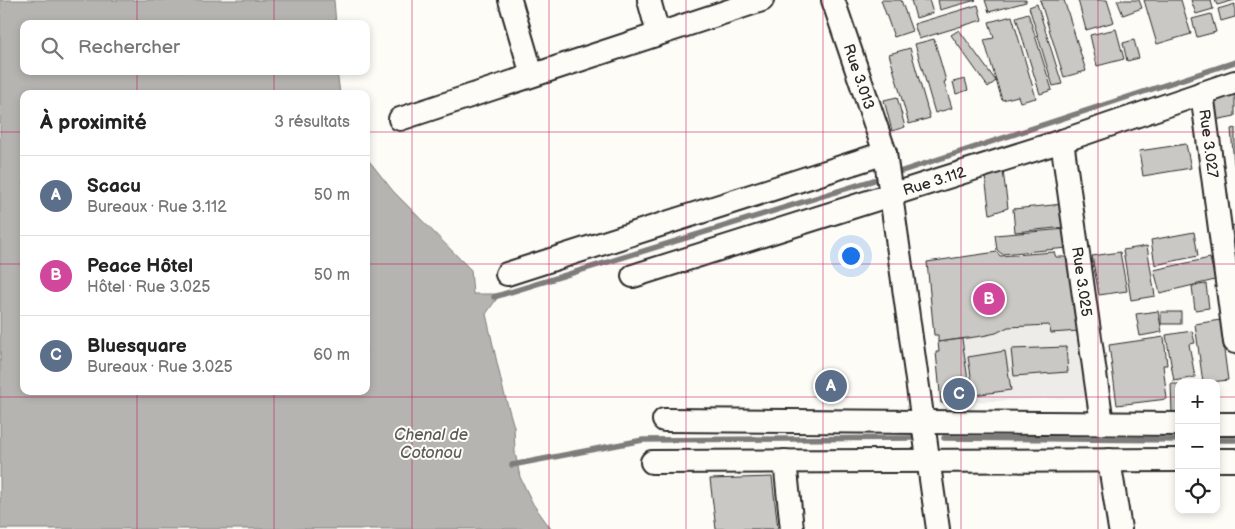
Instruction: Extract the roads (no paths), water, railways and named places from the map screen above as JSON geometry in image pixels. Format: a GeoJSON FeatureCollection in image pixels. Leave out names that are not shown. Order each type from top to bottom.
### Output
{"type":"FeatureCollection","features":[{"type":"Feature","properties":{"kind":"street"},"geometry":{"type":"LineString","coordinates":[[510,0],[532,75]]}},
{"type":"Feature","properties":{"kind":"street"},"geometry":{"type":"LineString","coordinates":[[649,0],[658,34]]}},
{"type":"Feature","properties":{"kind":"street"},"geometry":{"type":"LineString","coordinates":[[400,119],[762,0]]}},
{"type":"Feature","properties":{"kind":"street","name":"Rue 3.013"},"geometry":{"type":"LineString","coordinates":[[833,0],[885,153],[938,529]]}},
{"type":"Feature","properties":{"kind":"street","name":"Rue 3.112"},"geometry":{"type":"LineString","coordinates":[[633,276],[1062,141],[1235,82]]}},
{"type":"Feature","properties":{"kind":"street","name":"Rue 3.027"},"geometry":{"type":"LineString","coordinates":[[1202,93],[1235,342]]}},
{"type":"Feature","properties":{"kind":"street","name":"Rue 3.025"},"geometry":{"type":"LineString","coordinates":[[1062,141],[1102,423]]}},
{"type":"Feature","properties":{"kind":"street"},"geometry":{"type":"LineString","coordinates":[[507,274],[885,153]]}},
{"type":"Feature","properties":{"kind":"street"},"geometry":{"type":"LineString","coordinates":[[664,420],[1175,424]]}},
{"type":"Feature","properties":{"kind":"street"},"geometry":{"type":"LineString","coordinates":[[1220,424],[1235,424]]}},
{"type":"Feature","properties":{"kind":"street"},"geometry":{"type":"LineString","coordinates":[[1109,460],[1120,529]]}},
{"type":"Feature","properties":{"kind":"street"},"geometry":{"type":"LineString","coordinates":[[652,462],[1175,460]]}},
{"type":"Feature","properties":{"kind":"street"},"geometry":{"type":"LineString","coordinates":[[1220,460],[1235,460]]}},
{"type":"Feature","properties":{"kind":"street"},"geometry":{"type":"LineString","coordinates":[[785,462],[792,529]]}},
{"type":"Feature","properties":{"kind":"water","name":"Chenal de Cotonou"},"geometry":{"type":"Polygon","coordinates":[[[0,0],[334,0],[336,20],[20,20],[20,75],[338,75],[339,90],[20,90],[20,395],[370,395],[370,162],[393,191],[471,270],[473,294],[500,294],[486,314],[503,389],[514,427],[515,452],[520,477],[533,504],[551,529],[0,529],[0,0]]]}},
{"type":"Feature","properties":{"kind":"waterway"},"geometry":{"type":"LineString","coordinates":[[893,174],[1235,62]]}},
{"type":"Feature","properties":{"kind":"waterway"},"geometry":{"type":"LineString","coordinates":[[494,297],[884,177]]}},
{"type":"Feature","properties":{"kind":"waterway"},"geometry":{"type":"LineString","coordinates":[[512,465],[643,440],[916,438]]}},
{"type":"Feature","properties":{"kind":"waterway"},"geometry":{"type":"LineString","coordinates":[[944,438],[1175,440]]}},
{"type":"Feature","properties":{"kind":"waterway"},"geometry":{"type":"LineString","coordinates":[[1220,440],[1235,440]]}},
{"type":"Feature","properties":{"kind":"place","name":"Peace Hôtel"},"geometry":{"type":"Point","coordinates":[989,299]}},
{"type":"Feature","properties":{"kind":"place","name":"Scacu"},"geometry":{"type":"Point","coordinates":[831,386]}},
{"type":"Feature","properties":{"kind":"place","name":"Bluesquare"},"geometry":{"type":"Point","coordinates":[959,394]}}]}
